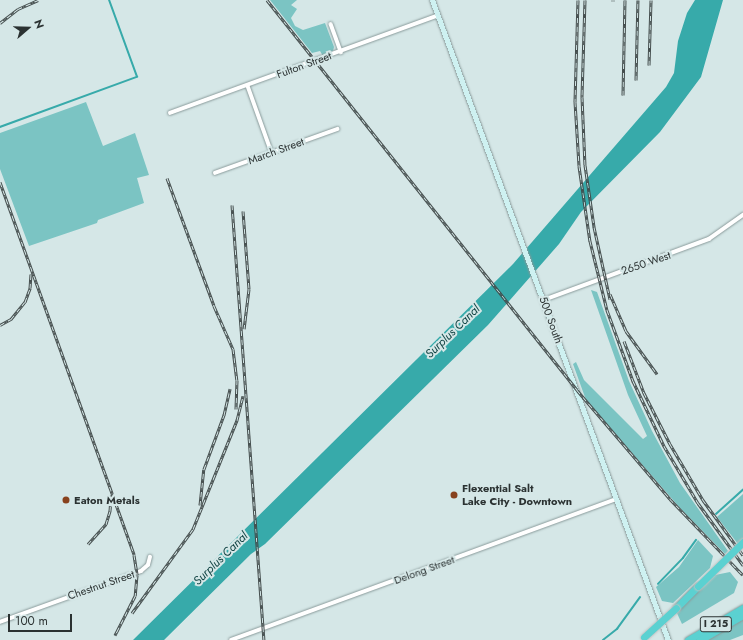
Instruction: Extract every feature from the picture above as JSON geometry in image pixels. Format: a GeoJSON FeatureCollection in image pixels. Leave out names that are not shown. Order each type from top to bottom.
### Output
{"type":"FeatureCollection","features":[{"type":"Feature","properties":{"kind":"highway"},"geometry":{"type":"LineString","coordinates":[[643,638],[676,608],[743,542]]}},
{"type":"Feature","properties":{"kind":"highway"},"geometry":{"type":"LineString","coordinates":[[698,586],[743,549]]}},
{"type":"Feature","properties":{"kind":"highway","name":"I 215"},"geometry":{"type":"LineString","coordinates":[[689,640],[743,608]]}},
{"type":"Feature","properties":{"kind":"highway","name":"I 215"},"geometry":{"type":"LineString","coordinates":[[700,640],[743,615]]}},
{"type":"Feature","properties":{"kind":"street","name":"500 South"},"geometry":{"type":"LineString","coordinates":[[432,0],[544,300],[668,640]]}},
{"type":"Feature","properties":{"kind":"street","name":"Fulton Street"},"geometry":{"type":"LineString","coordinates":[[170,114],[438,16]]}},
{"type":"Feature","properties":{"kind":"street"},"geometry":{"type":"LineString","coordinates":[[331,24],[341,52]]}},
{"type":"Feature","properties":{"kind":"street"},"geometry":{"type":"LineString","coordinates":[[248,86],[272,153]]}},
{"type":"Feature","properties":{"kind":"street","name":"March Street"},"geometry":{"type":"LineString","coordinates":[[215,173],[337,129]]}},
{"type":"Feature","properties":{"kind":"street","name":"2650 West"},"geometry":{"type":"LineString","coordinates":[[544,300],[704,241],[722,232],[743,215]]}},
{"type":"Feature","properties":{"kind":"street","name":"Delong Street"},"geometry":{"type":"LineString","coordinates":[[231,640],[616,499]]}},
{"type":"Feature","properties":{"kind":"street","name":"Chestnut Street"},"geometry":{"type":"LineString","coordinates":[[0,622],[141,571],[148,565],[150,557]]}},
{"type":"Feature","properties":{"kind":"shaded area"},"geometry":{"type":"Polygon","coordinates":[[[270,0],[297,0],[291,5],[297,9],[291,18],[295,26],[303,30],[325,23],[334,47],[333,51],[323,56],[320,51],[312,53],[270,0]]]}},
{"type":"Feature","properties":{"kind":"shaded area"},"geometry":{"type":"Polygon","coordinates":[[[86,102],[103,146],[135,133],[149,175],[137,178],[144,203],[98,220],[97,223],[29,246],[0,169],[0,133],[86,102]]]}},
{"type":"Feature","properties":{"kind":"shaded area"},"geometry":{"type":"Polygon","coordinates":[[[591,290],[597,292],[629,381],[652,431],[680,483],[728,551],[725,554],[680,508],[586,400],[573,364],[576,362],[584,380],[643,439],[647,436],[628,395],[591,290]]]}},
{"type":"Feature","properties":{"kind":"shaded area"},"geometry":{"type":"Polygon","coordinates":[[[743,494],[743,540],[738,544],[717,517],[743,494]]]}},
{"type":"Feature","properties":{"kind":"shaded area"},"geometry":{"type":"Polygon","coordinates":[[[698,540],[713,556],[710,568],[673,603],[662,601],[656,587],[679,567],[698,540]]]}},
{"type":"Feature","properties":{"kind":"shaded area"},"geometry":{"type":"Polygon","coordinates":[[[730,572],[738,582],[734,593],[682,624],[676,611],[715,575],[730,572]]]}},
{"type":"Feature","properties":{"kind":"shaded area"},"geometry":{"type":"Polygon","coordinates":[[[743,619],[743,635],[730,640],[708,640],[743,619]]]}},
{"type":"Feature","properties":{"kind":"water","name":"Surplus Canal"},"geometry":{"type":"Polygon","coordinates":[[[695,0],[723,0],[701,77],[660,132],[581,212],[559,244],[488,325],[265,544],[251,554],[164,640],[133,640],[513,264],[666,87],[674,73],[678,41],[687,13],[695,0]]]}},
{"type":"Feature","properties":{"kind":"waterway"},"geometry":{"type":"LineString","coordinates":[[0,127],[137,77],[109,0]]}},
{"type":"Feature","properties":{"kind":"waterway"},"geometry":{"type":"LineString","coordinates":[[716,514],[743,490]]}},
{"type":"Feature","properties":{"kind":"waterway"},"geometry":{"type":"LineString","coordinates":[[658,584],[683,558],[696,540]]}},
{"type":"Feature","properties":{"kind":"waterway"},"geometry":{"type":"LineString","coordinates":[[603,640],[617,629],[640,597]]}},
{"type":"Feature","properties":{"kind":"railway"},"geometry":{"type":"LineString","coordinates":[[0,23],[18,9],[38,0]]}},
{"type":"Feature","properties":{"kind":"railway"},"geometry":{"type":"LineString","coordinates":[[267,0],[577,390],[670,499],[743,575]]}},
{"type":"Feature","properties":{"kind":"railway"},"geometry":{"type":"LineString","coordinates":[[578,0],[575,102],[579,166],[590,241],[607,310],[633,381],[664,446],[698,503],[743,565]]}},
{"type":"Feature","properties":{"kind":"railway"},"geometry":{"type":"LineString","coordinates":[[585,0],[582,97],[585,165],[594,227],[610,299]]}},
{"type":"Feature","properties":{"kind":"railway"},"geometry":{"type":"LineString","coordinates":[[623,95],[625,0]]}},
{"type":"Feature","properties":{"kind":"railway"},"geometry":{"type":"LineString","coordinates":[[636,80],[638,0]]}},
{"type":"Feature","properties":{"kind":"railway"},"geometry":{"type":"LineString","coordinates":[[649,65],[651,0]]}},
{"type":"Feature","properties":{"kind":"railway"},"geometry":{"type":"LineString","coordinates":[[167,178],[214,306],[233,349],[237,380],[236,409]]}},
{"type":"Feature","properties":{"kind":"railway"},"geometry":{"type":"LineString","coordinates":[[0,182],[134,555],[137,575],[135,596],[115,635]]}},
{"type":"Feature","properties":{"kind":"railway"},"geometry":{"type":"LineString","coordinates":[[232,205],[264,640]]}},
{"type":"Feature","properties":{"kind":"railway"},"geometry":{"type":"LineString","coordinates":[[243,211],[249,289],[244,329]]}},
{"type":"Feature","properties":{"kind":"railway"},"geometry":{"type":"LineString","coordinates":[[0,325],[11,319],[25,302],[30,288],[31,274]]}},
{"type":"Feature","properties":{"kind":"railway"},"geometry":{"type":"LineString","coordinates":[[610,294],[626,331],[657,374]]}},
{"type":"Feature","properties":{"kind":"railway"},"geometry":{"type":"LineString","coordinates":[[624,341],[644,393],[670,444],[703,500],[743,555]]}},
{"type":"Feature","properties":{"kind":"railway"},"geometry":{"type":"LineString","coordinates":[[200,505],[204,469],[224,415],[230,389]]}},
{"type":"Feature","properties":{"kind":"railway"},"geometry":{"type":"LineString","coordinates":[[132,613],[193,529],[237,420],[243,396]]}},
{"type":"Feature","properties":{"kind":"railway"},"geometry":{"type":"LineString","coordinates":[[88,544],[106,524],[110,511],[111,495]]}},
{"type":"Feature","properties":{"kind":"place","name":"Flexential Salt Lake City - Downtown"},"geometry":{"type":"Point","coordinates":[454,495]}},
{"type":"Feature","properties":{"kind":"place","name":"Eaton Metals"},"geometry":{"type":"Point","coordinates":[66,500]}}]}
